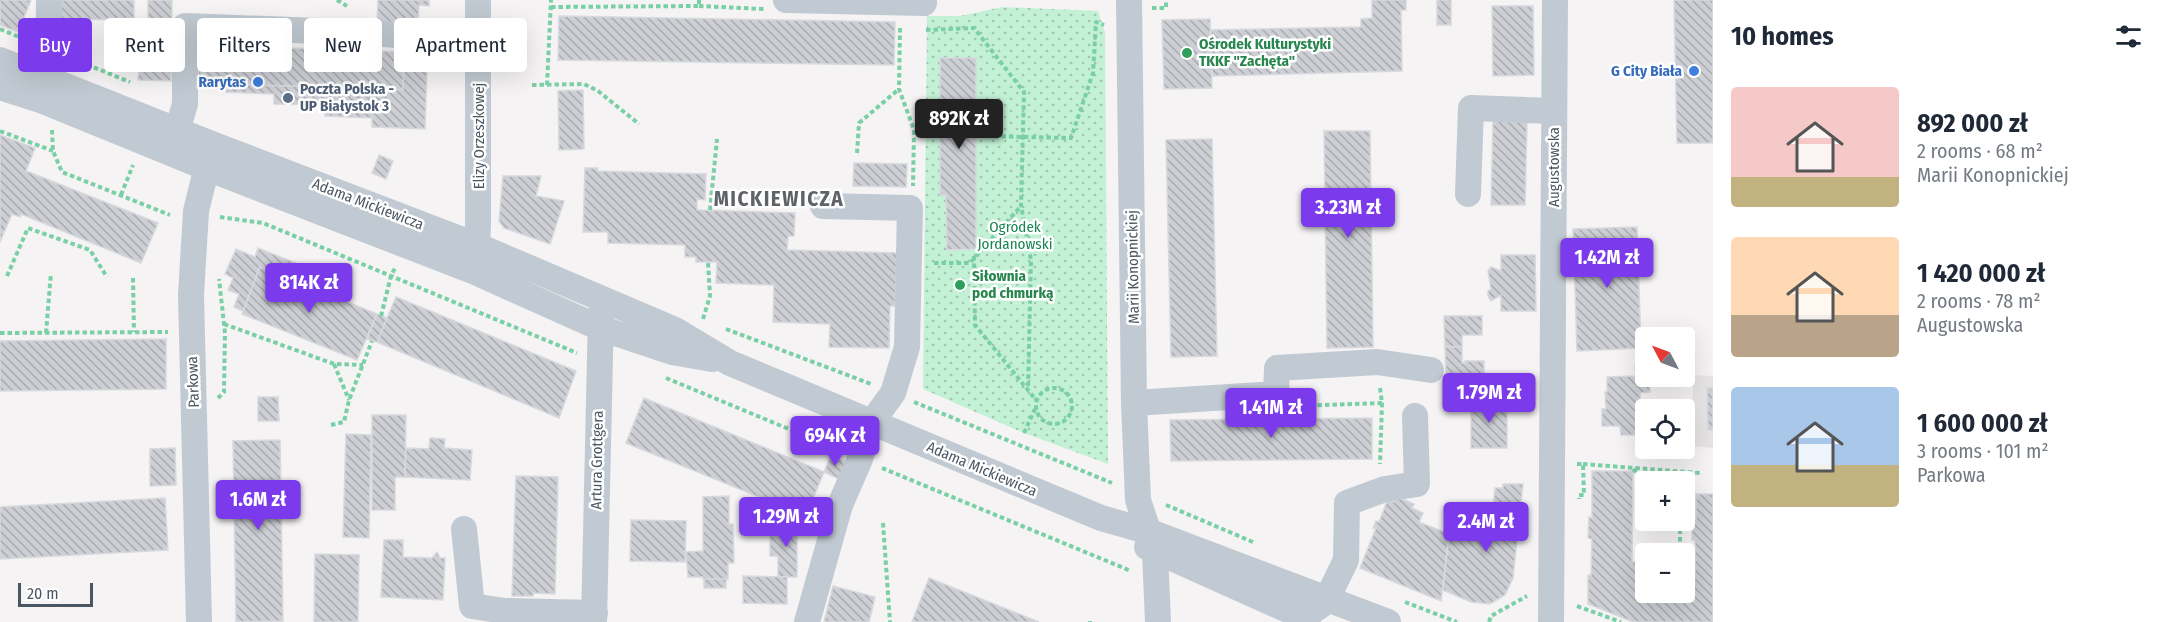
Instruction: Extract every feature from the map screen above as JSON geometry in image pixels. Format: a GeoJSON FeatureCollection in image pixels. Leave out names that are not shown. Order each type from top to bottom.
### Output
{"type":"FeatureCollection","features":[{"type":"Feature","properties":{"kind":"street"},"geometry":{"type":"LineString","coordinates":[[48,79],[49,0]]}},
{"type":"Feature","properties":{"kind":"street","name":"Elizy Orzeszkowej"},"geometry":{"type":"LineString","coordinates":[[478,0],[478,18]]}},
{"type":"Feature","properties":{"kind":"street"},"geometry":{"type":"LineString","coordinates":[[786,0],[924,3],[921,12]]}},
{"type":"Feature","properties":{"kind":"street","name":"Augustowska"},"geometry":{"type":"LineString","coordinates":[[1551,622],[1555,0]]}},
{"type":"Feature","properties":{"kind":"street","name":"Marii Konopnickiej"},"geometry":{"type":"LineString","coordinates":[[1129,8],[1134,403],[1138,500],[1153,542],[1158,622]]}},
{"type":"Feature","properties":{"kind":"street"},"geometry":{"type":"LineString","coordinates":[[177,131],[185,104],[185,26],[394,34]]}},
{"type":"Feature","properties":{"kind":"street","name":"Adama Mickiewicza"},"geometry":{"type":"LineString","coordinates":[[0,60],[177,131],[209,156],[600,328],[672,352],[730,363]]}},
{"type":"Feature","properties":{"kind":"street","name":"Elizy Orzeszkowej"},"geometry":{"type":"LineString","coordinates":[[475,272],[478,246],[479,72]]}},
{"type":"Feature","properties":{"kind":"street","name":"Adama Mickiewicza"},"geometry":{"type":"LineString","coordinates":[[0,87],[478,246],[675,330],[730,363],[1101,518],[1316,622]]}},
{"type":"Feature","properties":{"kind":"street"},"geometry":{"type":"LineString","coordinates":[[1468,194],[1471,108],[1554,111]]}},
{"type":"Feature","properties":{"kind":"street","name":"Parkowa"},"geometry":{"type":"LineString","coordinates":[[199,622],[191,295],[196,211],[209,156]]}},
{"type":"Feature","properties":{"kind":"street"},"geometry":{"type":"LineString","coordinates":[[807,622],[840,505],[860,459],[872,422],[893,393],[907,346],[909,208],[823,206]]}},
{"type":"Feature","properties":{"kind":"street","name":"Artura Grottgera"},"geometry":{"type":"LineString","coordinates":[[594,618],[600,328],[603,298]]}},
{"type":"Feature","properties":{"kind":"street"},"geometry":{"type":"LineString","coordinates":[[1134,403],[1276,394],[1277,368],[1377,362],[1431,370]]}},
{"type":"Feature","properties":{"kind":"street"},"geometry":{"type":"LineString","coordinates":[[1292,612],[1312,611],[1327,599],[1346,560],[1347,503],[1385,489],[1417,484],[1415,416]]}},
{"type":"Feature","properties":{"kind":"street"},"geometry":{"type":"LineString","coordinates":[[464,528],[472,606],[594,618]]}},
{"type":"Feature","properties":{"kind":"street","name":"Adama Mickiewicza"},"geometry":{"type":"LineString","coordinates":[[1153,542],[1327,599],[1387,622]]}},
{"type":"Feature","properties":{"kind":"path"},"geometry":{"type":"LineString","coordinates":[[547,85],[551,0]]}},
{"type":"Feature","properties":{"kind":"path"},"geometry":{"type":"LineString","coordinates":[[591,7],[592,0]]}},
{"type":"Feature","properties":{"kind":"path"},"geometry":{"type":"LineString","coordinates":[[551,8],[699,6],[699,0]]}},
{"type":"Feature","properties":{"kind":"path"},"geometry":{"type":"LineString","coordinates":[[979,136],[1071,138],[1093,73],[1096,22],[1103,26],[1113,15],[1129,8]]}},
{"type":"Feature","properties":{"kind":"path"},"geometry":{"type":"LineString","coordinates":[[921,12],[926,30],[974,28],[1024,92],[1021,205],[1031,260],[1028,390]]}},
{"type":"Feature","properties":{"kind":"path"},"geometry":{"type":"LineString","coordinates":[[900,26],[899,89],[914,130],[913,190],[909,208]]}},
{"type":"Feature","properties":{"kind":"path"},"geometry":{"type":"LineString","coordinates":[[532,85],[584,84],[598,91],[639,124]]}},
{"type":"Feature","properties":{"kind":"path"},"geometry":{"type":"LineString","coordinates":[[857,153],[859,123],[899,89]]}},
{"type":"Feature","properties":{"kind":"path"},"geometry":{"type":"LineString","coordinates":[[52,129],[53,151],[62,172],[179,219]]}},
{"type":"Feature","properties":{"kind":"path"},"geometry":{"type":"LineString","coordinates":[[0,131],[53,151]]}},
{"type":"Feature","properties":{"kind":"path"},"geometry":{"type":"LineString","coordinates":[[710,210],[717,139]]}},
{"type":"Feature","properties":{"kind":"path"},"geometry":{"type":"LineString","coordinates":[[122,195],[134,164]]}},
{"type":"Feature","properties":{"kind":"path"},"geometry":{"type":"LineString","coordinates":[[924,264],[970,263],[1021,205]]}},
{"type":"Feature","properties":{"kind":"path"},"geometry":{"type":"LineString","coordinates":[[8,276],[28,228],[90,250],[107,277]]}},
{"type":"Feature","properties":{"kind":"path"},"geometry":{"type":"LineString","coordinates":[[974,256],[975,325],[1036,400],[1036,408],[1024,433]]}},
{"type":"Feature","properties":{"kind":"path"},"geometry":{"type":"LineString","coordinates":[[702,320],[710,296],[708,262]]}},
{"type":"Feature","properties":{"kind":"path"},"geometry":{"type":"LineString","coordinates":[[46,333],[51,273]]}},
{"type":"Feature","properties":{"kind":"path"},"geometry":{"type":"LineString","coordinates":[[381,316],[391,276]]}},
{"type":"Feature","properties":{"kind":"path"},"geometry":{"type":"LineString","coordinates":[[133,278],[134,332]]}},
{"type":"Feature","properties":{"kind":"path"},"geometry":{"type":"LineString","coordinates":[[224,324],[334,364],[363,364]]}},
{"type":"Feature","properties":{"kind":"path"},"geometry":{"type":"LineString","coordinates":[[0,333],[175,332]]}},
{"type":"Feature","properties":{"kind":"path"},"geometry":{"type":"LineString","coordinates":[[331,425],[344,422],[349,400],[372,341]]}},
{"type":"Feature","properties":{"kind":"path"},"geometry":{"type":"LineString","coordinates":[[334,364],[349,400]]}},
{"type":"Feature","properties":{"kind":"path"},"geometry":{"type":"LineString","coordinates":[[1036,400],[1046,390],[1059,388],[1066,392],[1072,404],[1068,417],[1056,424],[1042,420],[1036,408]]}},
{"type":"Feature","properties":{"kind":"path"},"geometry":{"type":"LineString","coordinates":[[1276,394],[1290,406],[1382,403]]}},
{"type":"Feature","properties":{"kind":"path"},"geometry":{"type":"LineString","coordinates":[[1583,464],[1681,471]]}},
{"type":"Feature","properties":{"kind":"path"},"geometry":{"type":"LineString","coordinates":[[1695,472],[1700,473]]}},
{"type":"Feature","properties":{"kind":"path"},"geometry":{"type":"LineString","coordinates":[[884,523],[890,622]]}},
{"type":"Feature","properties":{"kind":"path"},"geometry":{"type":"LineString","coordinates":[[1489,622],[1491,616],[1528,595]]}},
{"type":"Feature","properties":{"kind":"path"},"geometry":{"type":"LineString","coordinates":[[1577,614],[1577,605],[1621,622]]}},
{"type":"Feature","properties":{"kind":"shaded area"},"geometry":{"type":"Polygon","coordinates":[[[1695,375],[1713,376],[1713,448],[1695,446],[1695,399],[1693,399],[1695,375]]]}},
{"type":"Feature","properties":{"kind":"green space","name":"Ogródek Jordanowski"},"geometry":{"type":"Polygon","coordinates":[[[1002,7],[1098,11],[1105,32],[1108,464],[1024,433],[923,389],[927,16],[960,16],[1002,7]]]}},
{"type":"Feature","properties":{"kind":"building"},"geometry":{"type":"Polygon","coordinates":[[[0,0],[31,0],[24,18],[18,18],[18,32],[0,25],[0,0]]]}},
{"type":"Feature","properties":{"kind":"building"},"geometry":{"type":"Polygon","coordinates":[[[61,0],[134,0],[134,18],[61,18],[61,0]]]}},
{"type":"Feature","properties":{"kind":"building"},"geometry":{"type":"Polygon","coordinates":[[[148,0],[172,0],[172,18],[148,18],[148,0]]]}},
{"type":"Feature","properties":{"kind":"building"},"geometry":{"type":"Polygon","coordinates":[[[378,0],[429,0],[429,6],[419,5],[418,18],[394,18],[394,25],[382,25],[382,18],[377,18],[378,0]]]}},
{"type":"Feature","properties":{"kind":"building"},"geometry":{"type":"Polygon","coordinates":[[[1372,0],[1406,0],[1406,10],[1401,10],[1402,71],[1212,76],[1211,30],[1361,27],[1361,19],[1372,18],[1372,0]]]}},
{"type":"Feature","properties":{"kind":"building"},"geometry":{"type":"Polygon","coordinates":[[[1437,0],[1451,0],[1451,25],[1437,25],[1437,0]]]}},
{"type":"Feature","properties":{"kind":"building","name":"G City Biała"},"geometry":{"type":"Polygon","coordinates":[[[1674,0],[1713,0],[1713,143],[1677,143],[1674,0]]]}},
{"type":"Feature","properties":{"kind":"building"},"geometry":{"type":"Polygon","coordinates":[[[1492,6],[1533,6],[1534,75],[1493,76],[1492,6]]]}},
{"type":"Feature","properties":{"kind":"building"},"geometry":{"type":"Polygon","coordinates":[[[559,16],[895,22],[894,65],[558,60],[559,16]]]}},
{"type":"Feature","properties":{"kind":"building","name":"Ośrodek Kulturystyki TKKF \"Zachęta\""},"geometry":{"type":"Polygon","coordinates":[[[1210,19],[1212,88],[1164,89],[1162,20],[1210,19]]]}},
{"type":"Feature","properties":{"kind":"building"},"geometry":{"type":"Polygon","coordinates":[[[292,48],[304,48],[304,72],[382,72],[382,51],[394,52],[394,72],[404,72],[403,90],[198,83],[198,72],[292,72],[292,48]]]}},
{"type":"Feature","properties":{"kind":"building"},"geometry":{"type":"Polygon","coordinates":[[[940,58],[976,58],[976,249],[947,250],[946,195],[940,195],[940,58]]]}},
{"type":"Feature","properties":{"kind":"building"},"geometry":{"type":"Polygon","coordinates":[[[139,72],[171,72],[171,81],[138,80],[139,72]]]}},
{"type":"Feature","properties":{"kind":"building"},"geometry":{"type":"Polygon","coordinates":[[[404,72],[427,72],[425,129],[372,127],[372,118],[325,116],[325,105],[274,104],[274,94],[226,92],[226,84],[403,90],[404,72]]]}},
{"type":"Feature","properties":{"kind":"building"},"geometry":{"type":"Polygon","coordinates":[[[583,90],[584,149],[559,150],[558,91],[583,90]]]}},
{"type":"Feature","properties":{"kind":"building"},"geometry":{"type":"Polygon","coordinates":[[[1493,121],[1527,122],[1525,205],[1491,205],[1493,121]]]}},
{"type":"Feature","properties":{"kind":"building"},"geometry":{"type":"Polygon","coordinates":[[[1324,131],[1370,131],[1373,347],[1327,348],[1324,131]]]}},
{"type":"Feature","properties":{"kind":"building"},"geometry":{"type":"Polygon","coordinates":[[[0,135],[35,148],[26,171],[158,223],[141,263],[21,214],[20,217],[12,214],[0,242],[0,135]]]}},
{"type":"Feature","properties":{"kind":"building"},"geometry":{"type":"Polygon","coordinates":[[[1212,139],[1217,356],[1171,357],[1166,140],[1212,139]]]}},
{"type":"Feature","properties":{"kind":"building"},"geometry":{"type":"Polygon","coordinates":[[[379,155],[393,161],[386,179],[372,173],[379,155]]]}},
{"type":"Feature","properties":{"kind":"building"},"geometry":{"type":"Polygon","coordinates":[[[854,163],[907,164],[906,187],[853,186],[854,163]]]}},
{"type":"Feature","properties":{"kind":"building"},"geometry":{"type":"Polygon","coordinates":[[[585,168],[598,168],[597,171],[706,174],[705,200],[697,199],[697,210],[795,213],[794,236],[788,236],[787,250],[897,253],[895,306],[890,306],[889,348],[829,347],[830,324],[773,322],[774,285],[716,283],[717,262],[696,262],[696,257],[685,257],[685,245],[608,243],[608,232],[583,232],[585,168]]]}},
{"type":"Feature","properties":{"kind":"building"},"geometry":{"type":"Polygon","coordinates":[[[503,176],[541,176],[536,196],[564,201],[550,244],[504,228],[499,221],[503,176]]]}},
{"type":"Feature","properties":{"kind":"building"},"geometry":{"type":"Polygon","coordinates":[[[1637,227],[1640,327],[1635,327],[1635,348],[1577,351],[1573,229],[1637,227]]]}},
{"type":"Feature","properties":{"kind":"building"},"geometry":{"type":"Polygon","coordinates":[[[258,248],[298,264],[292,280],[260,267],[243,311],[234,307],[239,294],[228,290],[233,278],[225,274],[236,249],[255,257],[258,248]]]}},
{"type":"Feature","properties":{"kind":"building"},"geometry":{"type":"Polygon","coordinates":[[[1501,255],[1535,255],[1536,311],[1501,311],[1501,295],[1491,301],[1488,296],[1488,291],[1491,289],[1488,271],[1491,267],[1501,271],[1501,255]]]}},
{"type":"Feature","properties":{"kind":"building"},"geometry":{"type":"Polygon","coordinates":[[[260,267],[377,314],[357,360],[242,314],[260,267]]]}},
{"type":"Feature","properties":{"kind":"building"},"geometry":{"type":"Polygon","coordinates":[[[396,297],[576,371],[559,418],[377,342],[396,297]]]}},
{"type":"Feature","properties":{"kind":"building"},"geometry":{"type":"Polygon","coordinates":[[[377,314],[387,318],[377,342],[367,339],[377,314]]]}},
{"type":"Feature","properties":{"kind":"building"},"geometry":{"type":"Polygon","coordinates":[[[1444,316],[1482,316],[1482,335],[1462,335],[1462,347],[1445,347],[1444,316]]]}},
{"type":"Feature","properties":{"kind":"building"},"geometry":{"type":"Polygon","coordinates":[[[166,339],[166,389],[0,391],[0,341],[166,339]]]}},
{"type":"Feature","properties":{"kind":"building"},"geometry":{"type":"Polygon","coordinates":[[[1445,347],[1462,347],[1462,363],[1484,361],[1484,381],[1471,382],[1470,379],[1464,379],[1464,385],[1456,384],[1456,379],[1446,378],[1445,347]]]}},
{"type":"Feature","properties":{"kind":"building"},"geometry":{"type":"Polygon","coordinates":[[[1635,376],[1635,387],[1650,387],[1650,392],[1640,393],[1640,399],[1635,399],[1635,435],[1621,435],[1620,426],[1602,426],[1602,409],[1606,409],[1607,377],[1635,376]]]}},
{"type":"Feature","properties":{"kind":"building"},"geometry":{"type":"Polygon","coordinates":[[[1707,388],[1713,388],[1713,430],[1708,430],[1707,388]]]}},
{"type":"Feature","properties":{"kind":"building"},"geometry":{"type":"Polygon","coordinates":[[[258,397],[278,397],[279,421],[258,421],[258,397]]]}},
{"type":"Feature","properties":{"kind":"building"},"geometry":{"type":"Polygon","coordinates":[[[644,398],[824,472],[806,516],[626,443],[644,398]]]}},
{"type":"Feature","properties":{"kind":"building"},"geometry":{"type":"Polygon","coordinates":[[[1471,401],[1507,401],[1507,448],[1471,448],[1471,401]]]}},
{"type":"Feature","properties":{"kind":"building"},"geometry":{"type":"Polygon","coordinates":[[[372,415],[406,415],[405,477],[395,477],[395,510],[372,510],[372,415]]]}},
{"type":"Feature","properties":{"kind":"building"},"geometry":{"type":"Polygon","coordinates":[[[1372,418],[1372,459],[1171,461],[1170,420],[1372,418]]]}},
{"type":"Feature","properties":{"kind":"building"},"geometry":{"type":"Polygon","coordinates":[[[346,434],[371,435],[369,538],[343,537],[346,434]]]}},
{"type":"Feature","properties":{"kind":"building"},"geometry":{"type":"Polygon","coordinates":[[[430,438],[445,439],[444,448],[472,450],[470,480],[405,477],[406,448],[429,449],[430,438]]]}},
{"type":"Feature","properties":{"kind":"building"},"geometry":{"type":"Polygon","coordinates":[[[280,440],[283,621],[236,622],[233,441],[280,440]]]}},
{"type":"Feature","properties":{"kind":"building"},"geometry":{"type":"Polygon","coordinates":[[[175,448],[176,485],[150,486],[150,449],[175,448]]]}},
{"type":"Feature","properties":{"kind":"building"},"geometry":{"type":"Polygon","coordinates":[[[831,455],[846,462],[839,479],[824,472],[831,455]]]}},
{"type":"Feature","properties":{"kind":"building"},"geometry":{"type":"Polygon","coordinates":[[[1592,471],[1633,471],[1632,562],[1635,562],[1635,603],[1695,603],[1695,540],[1692,540],[1692,531],[1695,531],[1696,494],[1713,494],[1713,622],[1633,622],[1588,604],[1592,539],[1588,538],[1589,517],[1592,518],[1592,471]]]}},
{"type":"Feature","properties":{"kind":"building"},"geometry":{"type":"Polygon","coordinates":[[[516,476],[558,477],[555,594],[533,593],[533,596],[512,596],[516,476]]]}},
{"type":"Feature","properties":{"kind":"building"},"geometry":{"type":"Polygon","coordinates":[[[1503,484],[1523,484],[1513,578],[1505,595],[1490,604],[1471,602],[1443,590],[1449,534],[1490,539],[1495,488],[1503,488],[1503,484]]]}},
{"type":"Feature","properties":{"kind":"building"},"geometry":{"type":"Polygon","coordinates":[[[729,496],[729,524],[733,524],[734,563],[728,563],[728,579],[688,577],[686,552],[703,551],[703,497],[729,496]]]}},
{"type":"Feature","properties":{"kind":"building"},"geometry":{"type":"Polygon","coordinates":[[[1396,496],[1414,504],[1412,508],[1423,513],[1419,522],[1449,534],[1441,601],[1360,568],[1376,528],[1373,528],[1376,521],[1379,522],[1388,499],[1394,502],[1396,496]]]}},
{"type":"Feature","properties":{"kind":"building"},"geometry":{"type":"Polygon","coordinates":[[[165,498],[168,550],[0,559],[0,507],[165,498]]]}},
{"type":"Feature","properties":{"kind":"building"},"geometry":{"type":"Polygon","coordinates":[[[779,519],[797,519],[797,577],[778,577],[778,556],[770,556],[770,536],[778,537],[779,519]]]}},
{"type":"Feature","properties":{"kind":"building"},"geometry":{"type":"Polygon","coordinates":[[[631,520],[686,521],[685,562],[630,561],[631,520]]]}},
{"type":"Feature","properties":{"kind":"building"},"geometry":{"type":"Polygon","coordinates":[[[384,540],[403,540],[403,557],[432,558],[437,552],[440,558],[445,558],[443,600],[381,597],[384,540]]]}},
{"type":"Feature","properties":{"kind":"building"},"geometry":{"type":"Polygon","coordinates":[[[315,554],[359,555],[358,622],[314,622],[315,554]]]}},
{"type":"Feature","properties":{"kind":"building"},"geometry":{"type":"Polygon","coordinates":[[[743,576],[787,577],[787,604],[743,603],[743,576]]]}},
{"type":"Feature","properties":{"kind":"building"},"geometry":{"type":"Polygon","coordinates":[[[929,578],[1039,622],[912,622],[929,578]]]}},
{"type":"Feature","properties":{"kind":"building"},"geometry":{"type":"Polygon","coordinates":[[[704,579],[726,579],[726,588],[704,588],[704,579]]]}},
{"type":"Feature","properties":{"kind":"building"},"geometry":{"type":"Polygon","coordinates":[[[833,586],[875,597],[869,622],[824,622],[833,586]]]}},
{"type":"Feature","properties":{"kind":"place","name":"Ośrodek Kulturystyki TKKF \"Zachęta\""},"geometry":{"type":"Point","coordinates":[1187,53]}},
{"type":"Feature","properties":{"kind":"place","name":"G City Biała"},"geometry":{"type":"Point","coordinates":[1694,71]}},
{"type":"Feature","properties":{"kind":"place","name":"Rarytas"},"geometry":{"type":"Point","coordinates":[258,82]}},
{"type":"Feature","properties":{"kind":"place","name":"Poczta Polska - UP Białystok 3"},"geometry":{"type":"Point","coordinates":[288,98]}},
{"type":"Feature","properties":{"kind":"place","name":"Siłownia pod chmurką"},"geometry":{"type":"Point","coordinates":[960,285]}},
{"type":"Feature","properties":{"kind":"district","name":"MICKIEWICZA"},"geometry":{"type":"Point","coordinates":[779,199]}}]}
